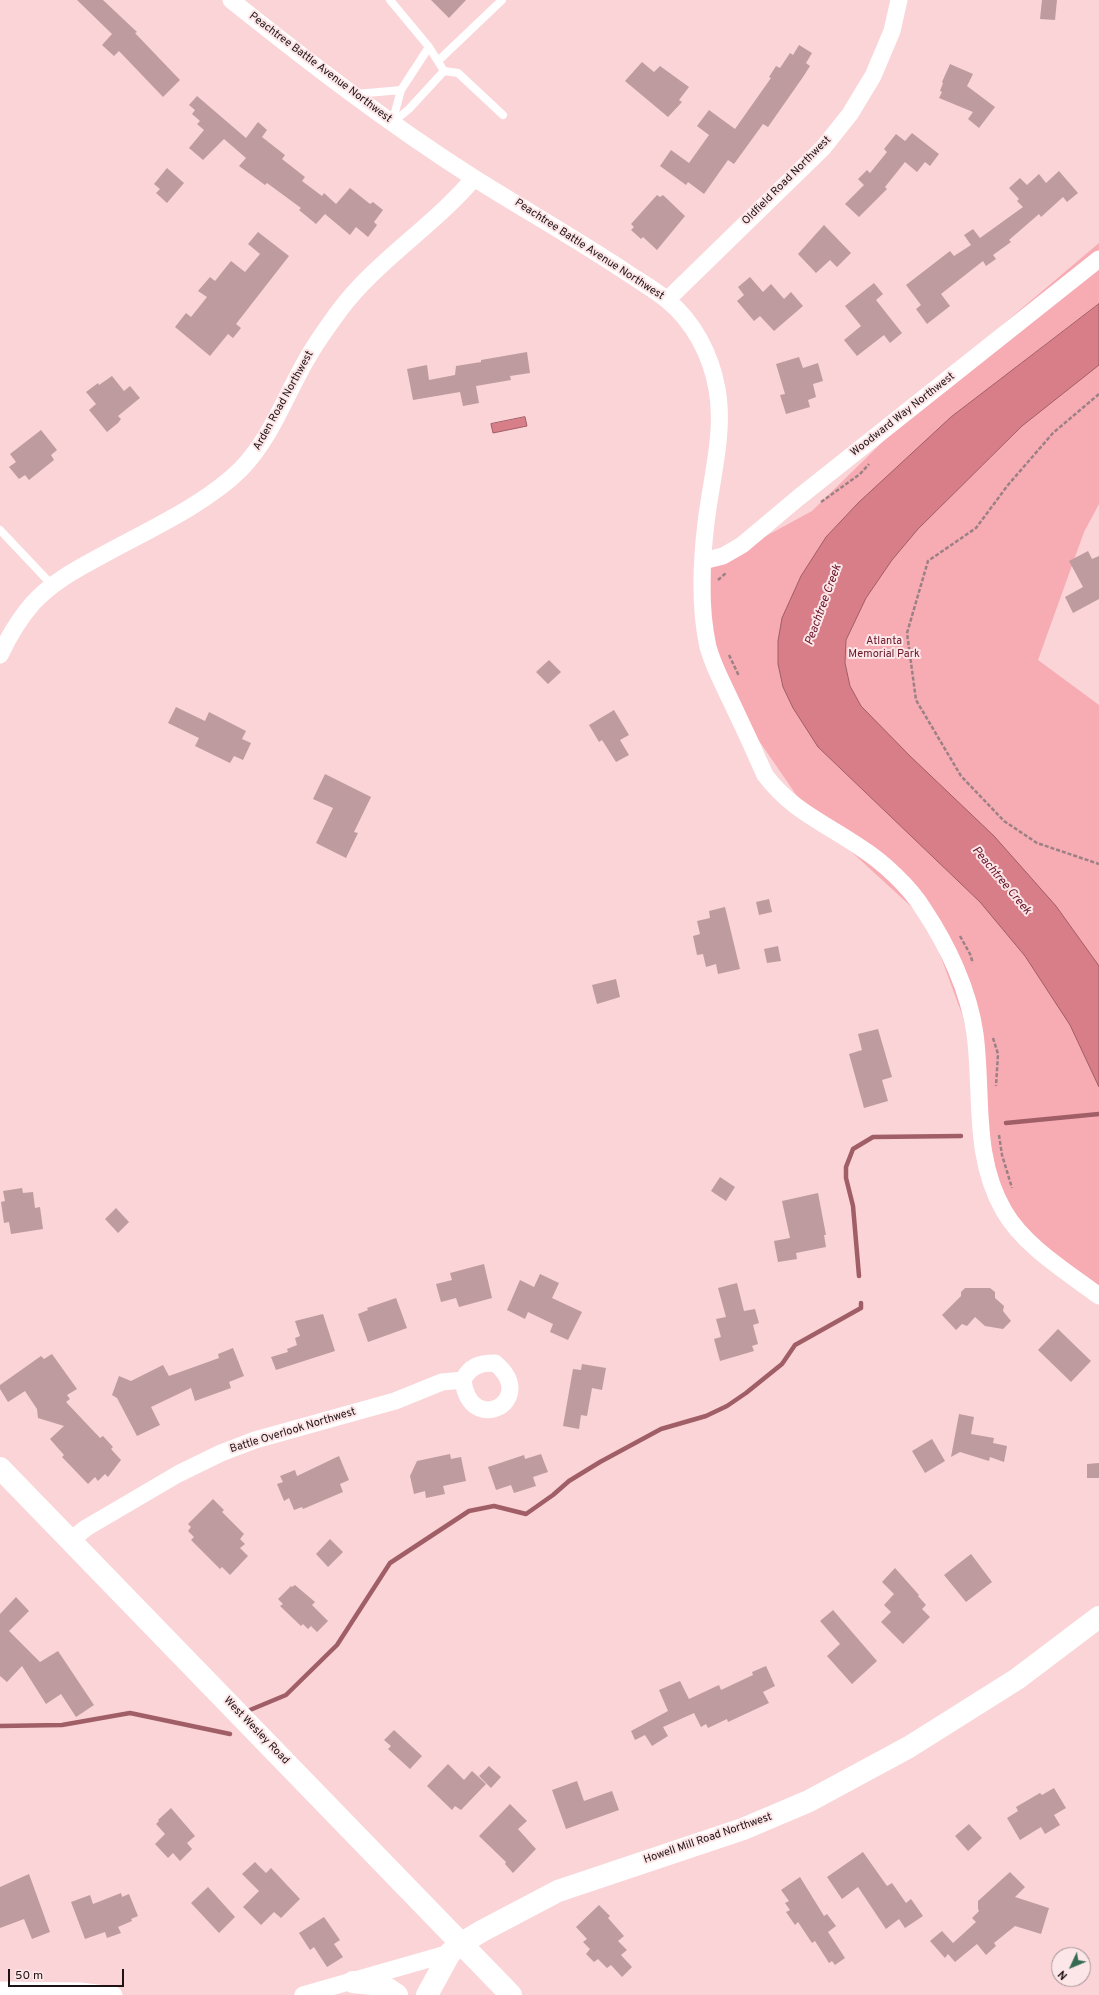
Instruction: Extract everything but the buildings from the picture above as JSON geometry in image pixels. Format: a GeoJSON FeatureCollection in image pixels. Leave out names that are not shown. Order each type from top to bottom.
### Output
{"type":"FeatureCollection","features":[{"type":"Feature","properties":{"kind":"main road","name":"West Wesley Road"},"geometry":{"type":"LineString","coordinates":[[0,1468],[71,1540],[456,1948],[511,1995]]}},
{"type":"Feature","properties":{"kind":"main road","name":"Howell Mill Road Northwest"},"geometry":{"type":"LineString","coordinates":[[456,1948],[558,1890],[743,1829],[809,1801],[909,1747],[1011,1683],[1099,1617]]}},
{"type":"Feature","properties":{"kind":"main road"},"geometry":{"type":"LineString","coordinates":[[427,1995],[456,1948]]}},
{"type":"Feature","properties":{"kind":"main road"},"geometry":{"type":"LineString","coordinates":[[353,1982],[382,1985],[397,1995]]}},
{"type":"Feature","properties":{"kind":"street","name":"Peachtree Battle Avenue Northwest"},"geometry":{"type":"LineString","coordinates":[[231,0],[352,95],[392,123],[474,178],[603,256],[667,300],[685,318],[701,340],[711,363],[717,389],[718,438],[706,525],[701,608],[709,649],[718,673],[766,775],[776,789],[792,805],[863,848],[893,873],[924,908],[947,949],[972,1018],[975,1036],[983,1148],[993,1189],[1004,1211],[1016,1229],[1032,1244],[1099,1296]]}},
{"type":"Feature","properties":{"kind":"street","name":"Oldfield Road Northwest"},"geometry":{"type":"LineString","coordinates":[[667,300],[823,148],[850,114],[873,76],[892,31],[899,0]]}},
{"type":"Feature","properties":{"kind":"street","name":"Arden Road Northwest"},"geometry":{"type":"LineString","coordinates":[[0,655],[21,617],[52,585],[76,570],[178,514],[220,487],[240,470],[266,437],[308,356],[340,310],[370,277],[459,196],[474,178]]}},
{"type":"Feature","properties":{"kind":"street","name":"Woodward Way Northwest"},"geometry":{"type":"LineString","coordinates":[[703,561],[723,556],[742,545],[1099,259]]}},
{"type":"Feature","properties":{"kind":"street","name":"Battle Overlook Northwest"},"geometry":{"type":"LineString","coordinates":[[71,1540],[86,1528],[158,1485],[221,1453],[255,1440],[395,1401],[442,1382],[463,1380]]}},
{"type":"Feature","properties":{"kind":"street"},"geometry":{"type":"LineString","coordinates":[[303,1995],[353,1982],[456,1948]]}},
{"type":"Feature","properties":{"kind":"street"},"geometry":{"type":"LineString","coordinates":[[0,1990],[114,1995]]}},
{"type":"Feature","properties":{"kind":"lane"},"geometry":{"type":"LineString","coordinates":[[390,0],[429,47],[444,71]]}},
{"type":"Feature","properties":{"kind":"lane"},"geometry":{"type":"LineString","coordinates":[[438,61],[502,0]]}},
{"type":"Feature","properties":{"kind":"lane"},"geometry":{"type":"LineString","coordinates":[[392,123],[401,90],[429,47]]}},
{"type":"Feature","properties":{"kind":"lane"},"geometry":{"type":"LineString","coordinates":[[444,71],[458,73],[503,115]]}},
{"type":"Feature","properties":{"kind":"lane"},"geometry":{"type":"LineString","coordinates":[[392,123],[409,109],[444,71]]}},
{"type":"Feature","properties":{"kind":"lane"},"geometry":{"type":"LineString","coordinates":[[352,95],[401,90]]}},
{"type":"Feature","properties":{"kind":"lane"},"geometry":{"type":"LineString","coordinates":[[0,530],[52,585]]}},
{"type":"Feature","properties":{"kind":"path"},"geometry":{"type":"LineString","coordinates":[[1099,394],[1053,433],[1008,485],[976,528],[928,561],[907,633],[916,700],[961,776],[1004,821],[1037,843],[1099,864]]}},
{"type":"Feature","properties":{"kind":"path"},"geometry":{"type":"LineString","coordinates":[[816,506],[860,474],[870,462]]}},
{"type":"Feature","properties":{"kind":"path"},"geometry":{"type":"LineString","coordinates":[[718,586],[718,578],[728,571]]}},
{"type":"Feature","properties":{"kind":"path"},"geometry":{"type":"LineString","coordinates":[[728,651],[740,679]]}},
{"type":"Feature","properties":{"kind":"path"},"geometry":{"type":"LineString","coordinates":[[959,934],[970,954],[974,969]]}},
{"type":"Feature","properties":{"kind":"path"},"geometry":{"type":"LineString","coordinates":[[992,1035],[998,1054],[996,1091]]}},
{"type":"Feature","properties":{"kind":"path"},"geometry":{"type":"LineString","coordinates":[[998,1127],[1002,1155],[1013,1191]]}},
{"type":"Feature","properties":{"kind":"green space","name":"Atlanta Memorial Park"},"geometry":{"type":"Polygon","coordinates":[[[1099,243],[1099,504],[1084,532],[1038,660],[1099,705],[1099,1303],[1003,1204],[963,1017],[928,922],[808,812],[709,668],[711,566],[812,511],[1001,326],[1099,243]]]}},
{"type":"Feature","properties":{"kind":"water","name":"Peachtree Creek"},"geometry":{"type":"Polygon","coordinates":[[[1099,304],[1099,365],[1022,426],[918,529],[892,560],[866,598],[846,640],[845,663],[850,686],[861,706],[910,756],[994,836],[1056,906],[1099,966],[1099,1087],[1070,1025],[1025,956],[980,902],[818,747],[793,708],[783,687],[778,664],[778,641],[782,618],[801,576],[826,537],[858,503],[951,417],[1099,304]]]}},
{"type":"Feature","properties":{"kind":"water"},"geometry":{"type":"Polygon","coordinates":[[[525,417],[527,426],[493,433],[491,424],[525,417]]]}},
{"type":"Feature","properties":{"kind":"waterway"},"geometry":{"type":"LineString","coordinates":[[1006,1123],[1099,1114]]}},
{"type":"Feature","properties":{"kind":"waterway"},"geometry":{"type":"LineString","coordinates":[[859,1276],[853,1206],[846,1178],[846,1167],[853,1149],[873,1137],[961,1136]]}},
{"type":"Feature","properties":{"kind":"waterway"},"geometry":{"type":"LineString","coordinates":[[250,1710],[286,1695],[337,1645],[390,1563],[469,1511],[494,1506],[526,1514],[553,1495],[569,1481],[600,1462],[661,1429],[706,1416],[727,1406],[782,1364],[795,1345],[861,1308],[861,1303]]}},
{"type":"Feature","properties":{"kind":"waterway"},"geometry":{"type":"LineString","coordinates":[[0,1726],[62,1725],[130,1713],[230,1734]]}}]}
